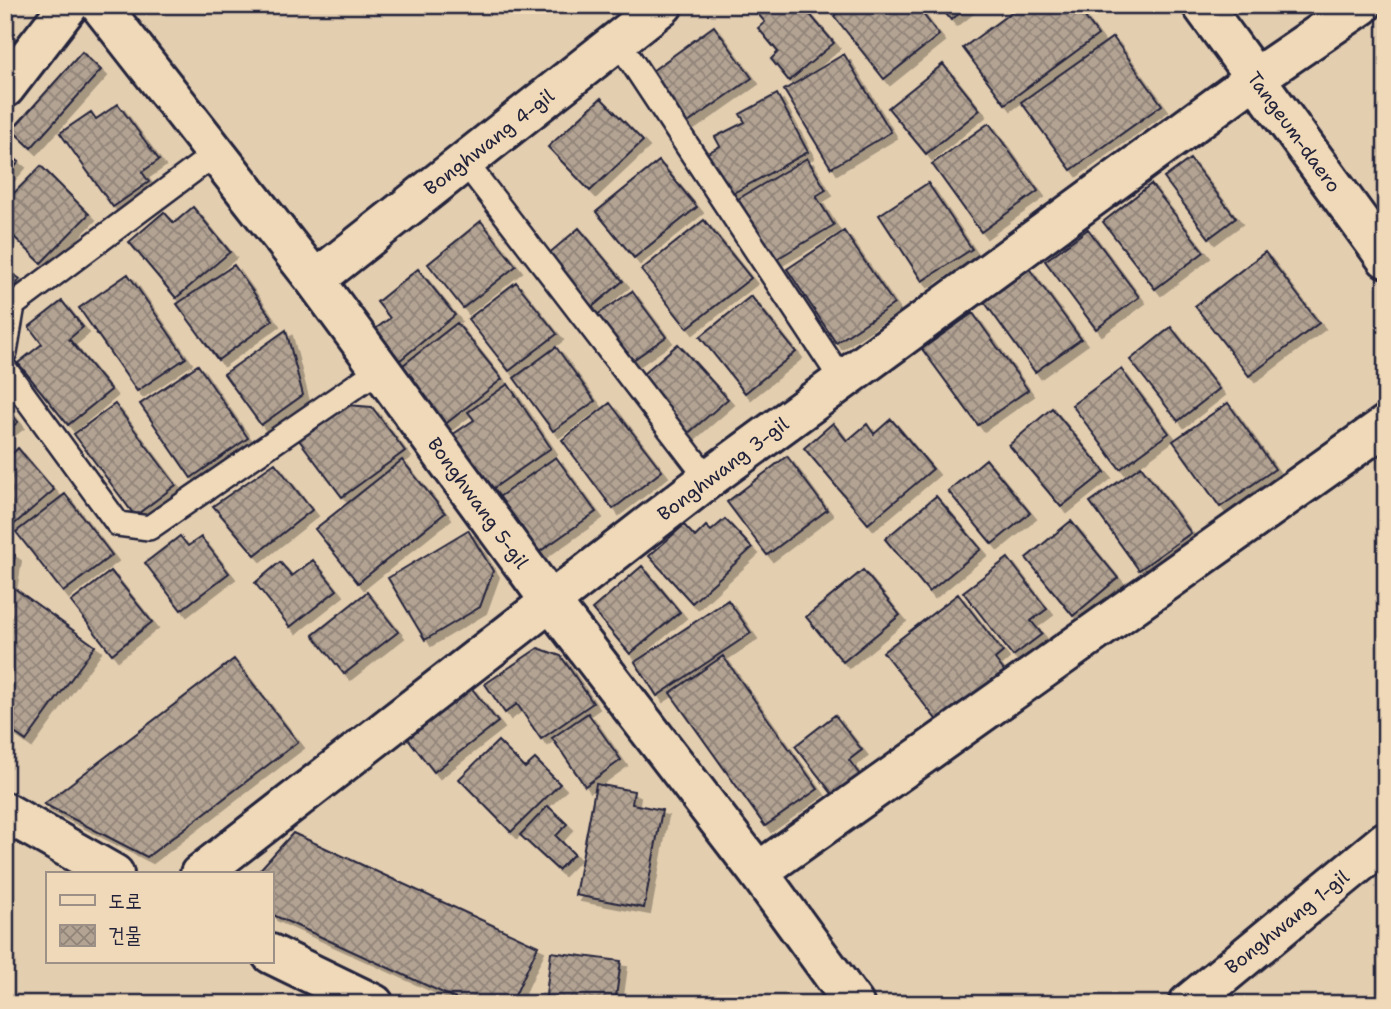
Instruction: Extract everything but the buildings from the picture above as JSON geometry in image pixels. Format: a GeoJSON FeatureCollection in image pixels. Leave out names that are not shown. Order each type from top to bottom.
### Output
{"type":"FeatureCollection","features":[{"type":"Feature","properties":{"kind":"street"},"geometry":{"type":"LineString","coordinates":[[5,88],[69,5]]}},
{"type":"Feature","properties":{"kind":"street","name":"Bonghwang 5-gil"},"geometry":{"type":"LineString","coordinates":[[100,5],[316,280],[550,601],[758,872],[854,1004]]}},
{"type":"Feature","properties":{"kind":"street","name":"Bonghwang 4-gil"},"geometry":{"type":"LineString","coordinates":[[316,280],[663,5]]}},
{"type":"Feature","properties":{"kind":"street","name":"Tangeum-daero"},"geometry":{"type":"LineString","coordinates":[[1202,5],[1386,258]]}},
{"type":"Feature","properties":{"kind":"street","name":"Bonghwang 3-gil"},"geometry":{"type":"LineString","coordinates":[[204,872],[708,479],[1255,78],[1362,5]]}},
{"type":"Feature","properties":{"kind":"street"},"geometry":{"type":"LineString","coordinates":[[758,872],[1386,425]]}},
{"type":"Feature","properties":{"kind":"street"},"geometry":{"type":"LineString","coordinates":[[5,812],[110,872]]}},
{"type":"Feature","properties":{"kind":"street","name":"Bonghwang 1-gil"},"geometry":{"type":"LineString","coordinates":[[1188,1004],[1386,841]]}},
{"type":"Feature","properties":{"kind":"street"},"geometry":{"type":"LineString","coordinates":[[273,955],[374,1004]]}},
{"type":"Feature","properties":{"kind":"lane"},"geometry":{"type":"LineString","coordinates":[[618,41],[842,380]]}},
{"type":"Feature","properties":{"kind":"lane"},"geometry":{"type":"LineString","coordinates":[[5,352],[13,306],[215,154]]}},
{"type":"Feature","properties":{"kind":"lane"},"geometry":{"type":"LineString","coordinates":[[465,162],[708,479]]}},
{"type":"Feature","properties":{"kind":"lane"},"geometry":{"type":"LineString","coordinates":[[5,369],[118,524],[149,528],[380,369]]}}]}
